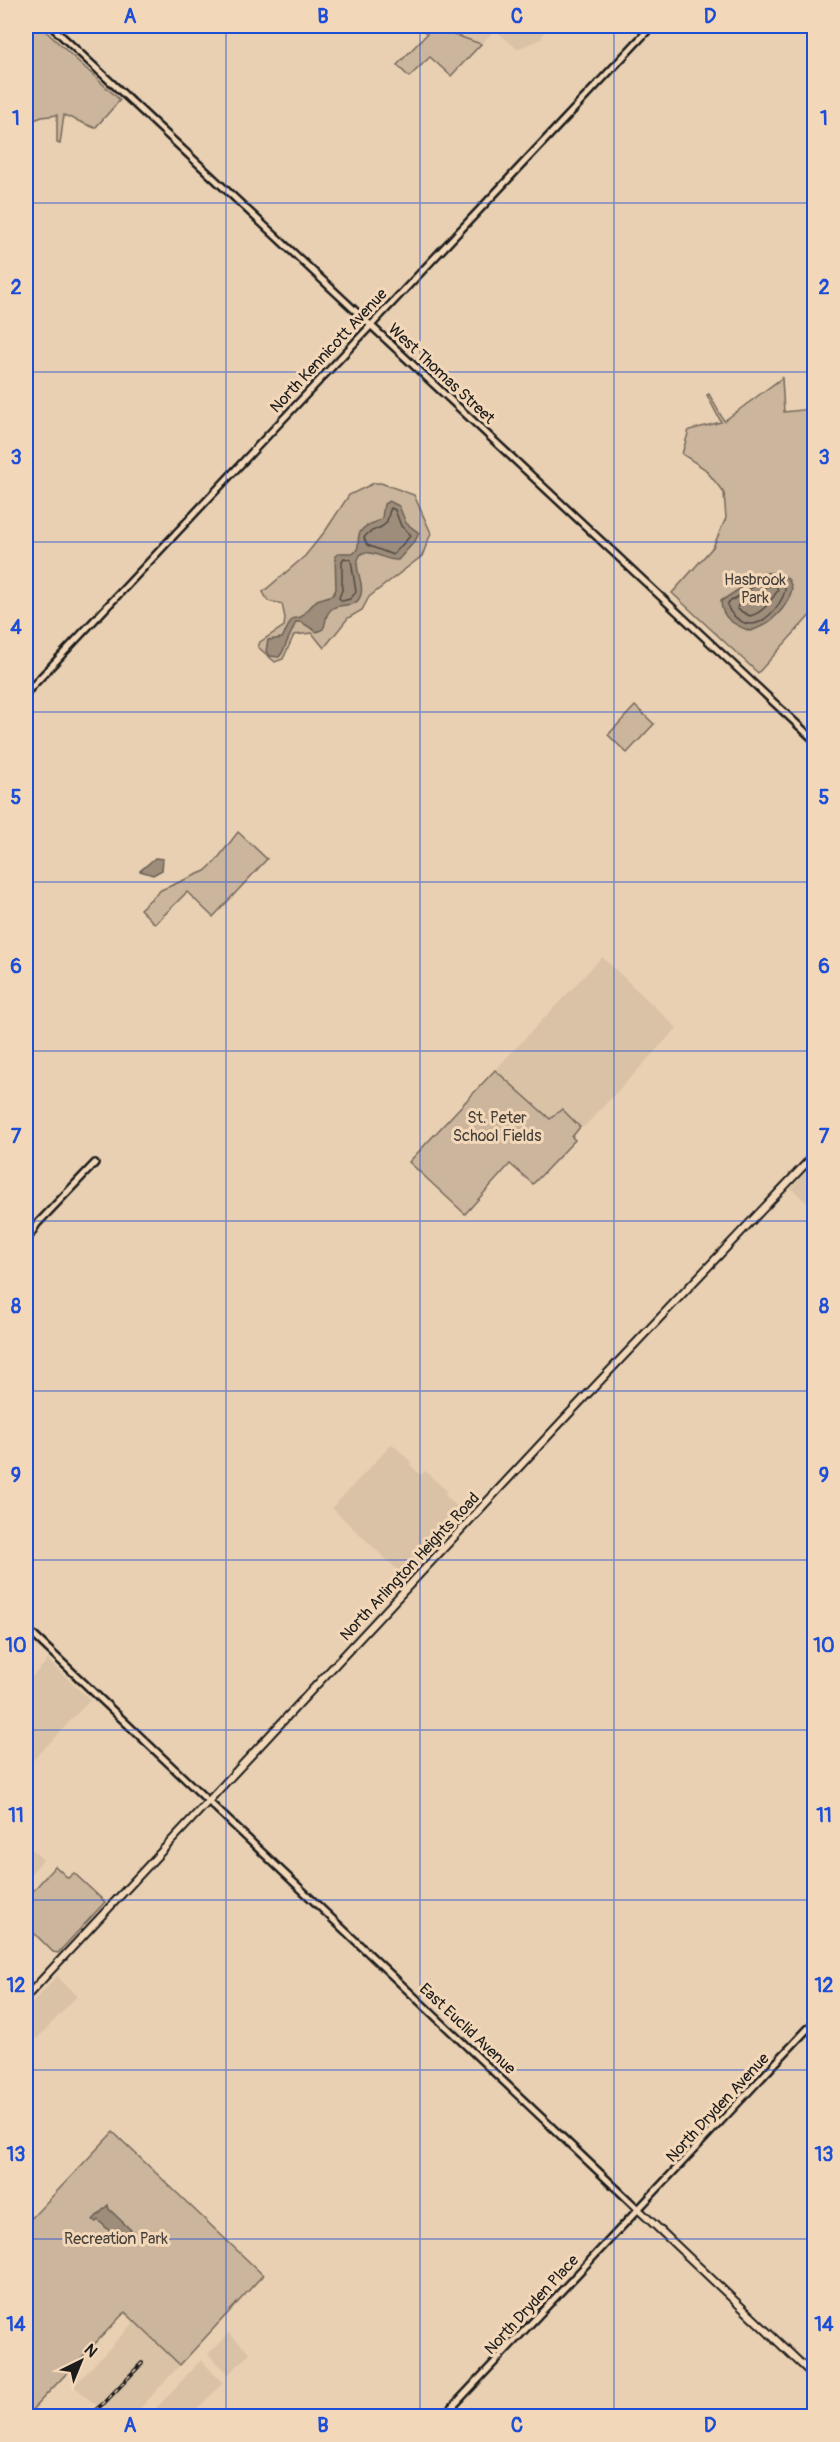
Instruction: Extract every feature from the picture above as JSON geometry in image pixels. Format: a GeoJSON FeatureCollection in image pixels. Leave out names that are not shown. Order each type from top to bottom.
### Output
{"type":"FeatureCollection","features":[{"type":"Feature","properties":{"kind":"main road","name":"North Arlington Heights Road"},"geometry":{"type":"LineString","coordinates":[[26,1997],[563,1420],[814,1155]]}},
{"type":"Feature","properties":{"kind":"main road","name":"East Euclid Avenue"},"geometry":{"type":"LineString","coordinates":[[639,2210],[814,2376]]}},
{"type":"Feature","properties":{"kind":"street","name":"West Thomas Street"},"geometry":{"type":"LineString","coordinates":[[51,26],[814,740]]}},
{"type":"Feature","properties":{"kind":"street","name":"North Kennicott Avenue"},"geometry":{"type":"LineString","coordinates":[[26,693],[652,26]]}},
{"type":"Feature","properties":{"kind":"street"},"geometry":{"type":"LineString","coordinates":[[26,1242],[38,1224],[95,1163]]}},
{"type":"Feature","properties":{"kind":"street","name":"East Euclid Avenue"},"geometry":{"type":"LineString","coordinates":[[26,1628],[639,2210]]}},
{"type":"Feature","properties":{"kind":"street","name":"North Dryden Avenue"},"geometry":{"type":"LineString","coordinates":[[639,2210],[814,2022]]}},
{"type":"Feature","properties":{"kind":"street","name":"North Dryden Place"},"geometry":{"type":"LineString","coordinates":[[444,2416],[639,2210]]}},
{"type":"Feature","properties":{"kind":"shaded area"},"geometry":{"type":"Polygon","coordinates":[[[442,26],[547,26],[541,39],[517,49],[495,30],[481,44],[447,32],[440,28],[442,26]]]}},
{"type":"Feature","properties":{"kind":"shaded area"},"geometry":{"type":"Polygon","coordinates":[[[602,957],[677,1028],[583,1128],[562,1110],[550,1119],[495,1070],[602,957]]]}},
{"type":"Feature","properties":{"kind":"shaded area"},"geometry":{"type":"Polygon","coordinates":[[[814,1163],[814,1209],[791,1188],[814,1163]]]}},
{"type":"Feature","properties":{"kind":"shaded area"},"geometry":{"type":"Polygon","coordinates":[[[392,1444],[421,1475],[425,1471],[447,1491],[444,1494],[467,1516],[407,1579],[332,1508],[392,1444]]]}},
{"type":"Feature","properties":{"kind":"shaded area"},"geometry":{"type":"Polygon","coordinates":[[[48,1660],[90,1700],[26,1768],[26,1683],[48,1660]]]}},
{"type":"Feature","properties":{"kind":"shaded area"},"geometry":{"type":"Polygon","coordinates":[[[26,1843],[43,1860],[26,1879],[26,1843]]]}},
{"type":"Feature","properties":{"kind":"shaded area"},"geometry":{"type":"Polygon","coordinates":[[[57,1976],[77,1996],[37,2039],[26,2028],[26,2010],[57,1976]]]}},
{"type":"Feature","properties":{"kind":"shaded area"},"geometry":{"type":"Polygon","coordinates":[[[135,2321],[180,2365],[133,2416],[108,2416],[74,2386],[135,2321]]]}},
{"type":"Feature","properties":{"kind":"shaded area"},"geometry":{"type":"Polygon","coordinates":[[[229,2333],[250,2353],[229,2374],[208,2354],[229,2333]]]}},
{"type":"Feature","properties":{"kind":"shaded area"},"geometry":{"type":"Polygon","coordinates":[[[201,2360],[223,2383],[190,2416],[149,2416],[201,2360]]]}},
{"type":"Feature","properties":{"kind":"green space"},"geometry":{"type":"Polygon","coordinates":[[[26,26],[40,26],[120,100],[95,128],[64,115],[60,144],[57,143],[57,115],[42,117],[26,123],[26,26]]]}},
{"type":"Feature","properties":{"kind":"green space"},"geometry":{"type":"Polygon","coordinates":[[[418,26],[442,26],[441,28],[447,32],[481,44],[451,76],[430,57],[409,77],[397,65],[427,34],[418,26]]]}},
{"type":"Feature","properties":{"kind":"green space","name":"Hasbrook Park"},"geometry":{"type":"Polygon","coordinates":[[[782,378],[784,412],[811,409],[814,430],[814,611],[758,673],[672,593],[713,547],[726,518],[724,493],[705,469],[682,454],[689,430],[721,422],[707,395],[709,394],[724,421],[782,378]]]}},
{"type":"Feature","properties":{"kind":"green space"},"geometry":{"type":"Polygon","coordinates":[[[374,483],[381,483],[414,495],[431,533],[422,556],[369,597],[362,610],[348,618],[324,648],[312,633],[294,635],[283,659],[275,662],[258,647],[260,642],[284,626],[285,618],[282,604],[268,601],[263,592],[305,556],[326,530],[349,495],[374,483]]]}},
{"type":"Feature","properties":{"kind":"green space"},"geometry":{"type":"Polygon","coordinates":[[[635,706],[654,724],[627,753],[608,735],[635,706]]]}},
{"type":"Feature","properties":{"kind":"green space"},"geometry":{"type":"Polygon","coordinates":[[[238,832],[267,859],[213,917],[187,892],[155,924],[140,909],[161,890],[205,871],[215,862],[238,832]]]}},
{"type":"Feature","properties":{"kind":"green space","name":"St. Peter School Fields"},"geometry":{"type":"Polygon","coordinates":[[[495,1070],[550,1119],[562,1109],[580,1127],[572,1137],[575,1140],[533,1184],[510,1164],[465,1214],[409,1162],[495,1070]]]}},
{"type":"Feature","properties":{"kind":"green space"},"geometry":{"type":"Polygon","coordinates":[[[55,1866],[68,1878],[74,1873],[105,1902],[58,1953],[53,1952],[26,1925],[26,1899],[55,1866]]]}},
{"type":"Feature","properties":{"kind":"green space","name":"Recreation Park"},"geometry":{"type":"Polygon","coordinates":[[[113,2132],[263,2275],[180,2365],[125,2312],[26,2416],[26,2273],[28,2270],[26,2268],[26,2224],[113,2132]]]}},
{"type":"Feature","properties":{"kind":"water"},"geometry":{"type":"Polygon","coordinates":[[[389,501],[399,506],[406,523],[419,533],[415,541],[398,560],[362,553],[357,563],[362,589],[359,599],[353,604],[337,606],[330,610],[323,629],[317,632],[301,622],[296,622],[279,657],[270,656],[266,651],[268,640],[282,638],[292,619],[301,617],[317,600],[333,595],[336,589],[335,556],[339,553],[354,553],[358,548],[358,537],[361,531],[382,518],[384,504],[389,501]]]}},
{"type":"Feature","properties":{"kind":"water"},"geometry":{"type":"Polygon","coordinates":[[[764,573],[786,577],[792,589],[777,615],[764,625],[750,631],[734,624],[726,617],[721,601],[764,573]]]}},
{"type":"Feature","properties":{"kind":"water"},"geometry":{"type":"Polygon","coordinates":[[[155,858],[163,859],[162,870],[153,875],[140,871],[155,858]]]}},
{"type":"Feature","properties":{"kind":"water"},"geometry":{"type":"Polygon","coordinates":[[[108,2205],[109,2209],[133,2232],[122,2243],[98,2220],[96,2222],[93,2220],[108,2205]]]}},
{"type":"Feature","properties":{"kind":"railway"},"geometry":{"type":"LineString","coordinates":[[88,2416],[104,2403],[142,2363]]}}]}
